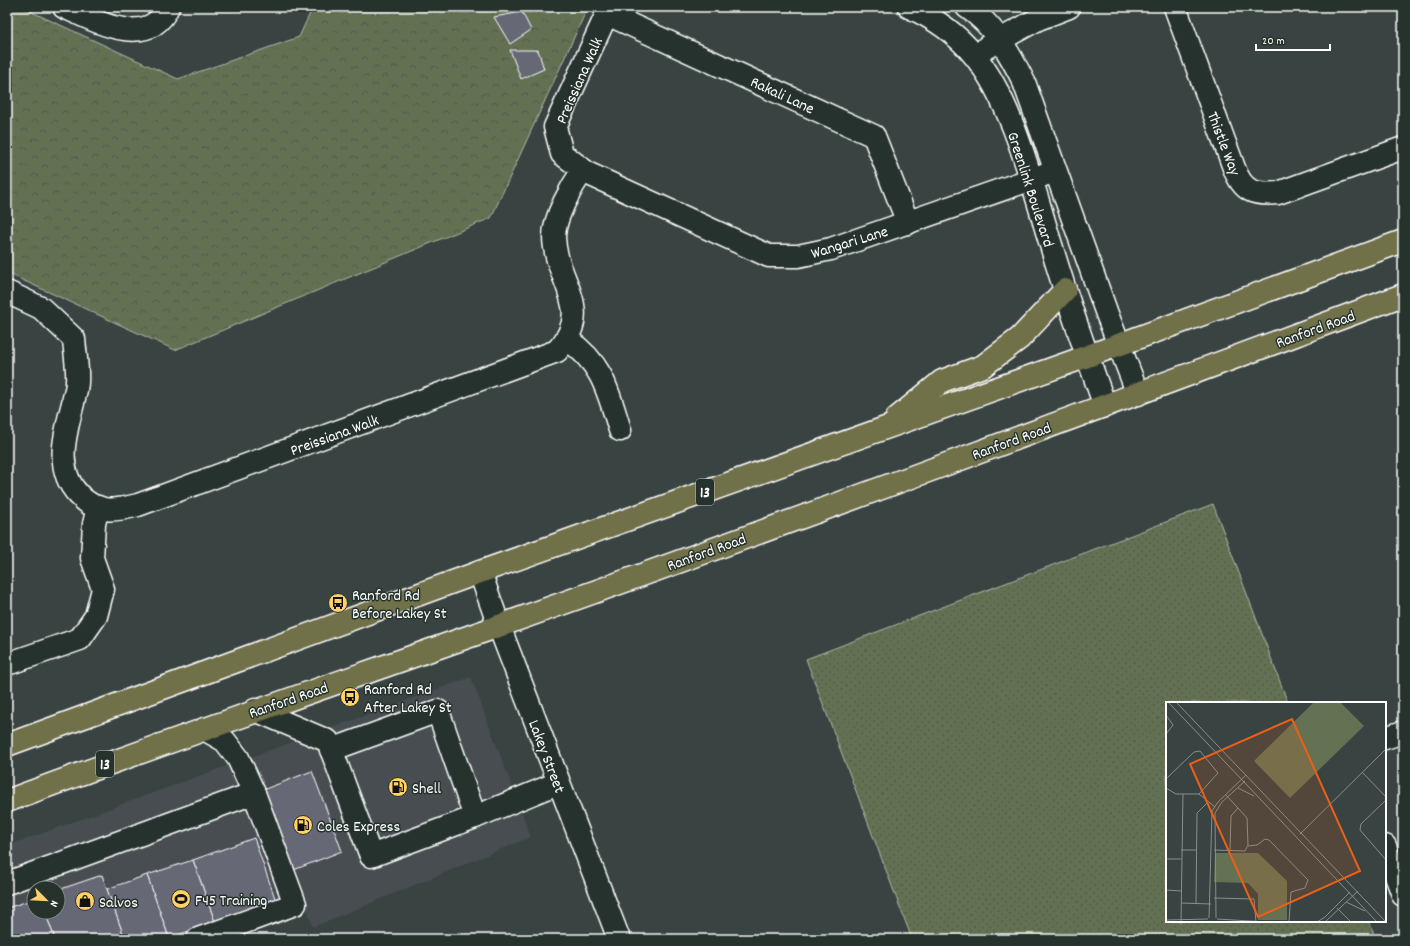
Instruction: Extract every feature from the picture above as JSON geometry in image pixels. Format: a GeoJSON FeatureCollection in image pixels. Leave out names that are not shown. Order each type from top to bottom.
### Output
{"type":"FeatureCollection","features":[{"type":"Feature","properties":{"kind":"main road","name":"13"},"geometry":{"type":"LineString","coordinates":[[7,745],[480,572],[1119,345],[1403,241]]}},
{"type":"Feature","properties":{"kind":"main road"},"geometry":{"type":"LineString","coordinates":[[885,428],[942,381],[983,366],[1020,338],[1065,290]]}},
{"type":"Feature","properties":{"kind":"main road","name":"Ranford Road"},"geometry":{"type":"LineString","coordinates":[[7,801],[255,710],[499,626],[1138,394],[1403,295]]}},
{"type":"Feature","properties":{"kind":"street"},"geometry":{"type":"LineString","coordinates":[[64,7],[104,25],[133,30],[151,26],[164,17],[168,7]]}},
{"type":"Feature","properties":{"kind":"street","name":"Greenlink Boulevard"},"geometry":{"type":"LineString","coordinates":[[909,7],[945,27],[960,38],[975,56],[998,93],[1007,113],[1030,180],[1065,290],[1105,406]]}},
{"type":"Feature","properties":{"kind":"street","name":"Greenlink Boulevard"},"geometry":{"type":"LineString","coordinates":[[967,7],[1000,39],[1024,82],[1055,171],[1138,394]]}},
{"type":"Feature","properties":{"kind":"street","name":"Thistle Way"},"geometry":{"type":"LineString","coordinates":[[1174,7],[1234,168],[1239,180],[1248,190],[1262,194],[1278,193],[1403,148]]}},
{"type":"Feature","properties":{"kind":"street"},"geometry":{"type":"LineString","coordinates":[[975,56],[1000,39],[1062,8]]}},
{"type":"Feature","properties":{"kind":"street","name":"Preissiana Walk"},"geometry":{"type":"LineString","coordinates":[[562,154],[555,127],[609,10]]}},
{"type":"Feature","properties":{"kind":"street","name":"Rakali Lane"},"geometry":{"type":"LineString","coordinates":[[609,10],[874,136],[908,223]]}},
{"type":"Feature","properties":{"kind":"street","name":"Wangari Lane"},"geometry":{"type":"LineString","coordinates":[[562,154],[588,174],[769,256],[798,256],[831,249],[1055,171]]}},
{"type":"Feature","properties":{"kind":"street","name":"Preissiana Walk"},"geometry":{"type":"LineString","coordinates":[[7,292],[41,308],[74,340],[77,383],[66,430],[63,462],[70,485],[88,504],[112,510],[145,502],[553,354],[568,340],[574,321],[573,299],[557,256],[554,236],[560,215],[573,184],[583,170]]}},
{"type":"Feature","properties":{"kind":"street"},"geometry":{"type":"LineString","coordinates":[[568,340],[579,348],[602,374],[620,430]]}},
{"type":"Feature","properties":{"kind":"street"},"geometry":{"type":"LineString","coordinates":[[7,664],[80,639],[96,616],[103,589],[92,558],[94,524],[98,507]]}},
{"type":"Feature","properties":{"kind":"street","name":"Lakey Street"},"geometry":{"type":"LineString","coordinates":[[480,572],[558,782],[619,939]]}},
{"type":"Feature","properties":{"kind":"street"},"geometry":{"type":"LineString","coordinates":[[255,710],[328,741],[371,856],[475,817],[558,782]]}},
{"type":"Feature","properties":{"kind":"street"},"geometry":{"type":"LineString","coordinates":[[331,750],[438,711],[475,817]]}},
{"type":"Feature","properties":{"kind":"street"},"geometry":{"type":"LineString","coordinates":[[198,939],[295,904],[254,794],[238,758],[225,741],[204,729]]}},
{"type":"Feature","properties":{"kind":"street"},"geometry":{"type":"LineString","coordinates":[[1386,738],[1403,732]]}},
{"type":"Feature","properties":{"kind":"street"},"geometry":{"type":"LineString","coordinates":[[7,883],[254,794]]}},
{"type":"Feature","properties":{"kind":"street"},"geometry":{"type":"LineString","coordinates":[[1386,849],[1403,895]]}},
{"type":"Feature","properties":{"kind":"shaded area"},"geometry":{"type":"Polygon","coordinates":[[[471,677],[531,837],[313,927],[307,909],[222,939],[7,939],[7,846],[471,677]]]}},
{"type":"Feature","properties":{"kind":"green space"},"geometry":{"type":"Polygon","coordinates":[[[7,7],[21,7],[178,79],[299,37],[313,7],[588,7],[491,218],[175,350],[7,273],[7,7]]]}},
{"type":"Feature","properties":{"kind":"green space"},"geometry":{"type":"Polygon","coordinates":[[[1213,504],[1288,702],[1166,702],[1166,922],[1369,922],[1376,939],[912,939],[806,659],[1213,504]]]}},
{"type":"Feature","properties":{"kind":"building"},"geometry":{"type":"Polygon","coordinates":[[[486,7],[494,7],[489,11],[486,7]]]}},
{"type":"Feature","properties":{"kind":"building"},"geometry":{"type":"Polygon","coordinates":[[[522,12],[531,30],[510,44],[494,17],[522,12]]]}},
{"type":"Feature","properties":{"kind":"building"},"geometry":{"type":"Polygon","coordinates":[[[510,50],[538,50],[544,69],[521,79],[510,50]]]}},
{"type":"Feature","properties":{"kind":"building"},"geometry":{"type":"Polygon","coordinates":[[[312,771],[342,851],[291,871],[260,791],[312,771]]]}},
{"type":"Feature","properties":{"kind":"building"},"geometry":{"type":"Polygon","coordinates":[[[254,838],[276,901],[215,922],[193,860],[254,838]]]}},
{"type":"Feature","properties":{"kind":"building","name":"F45 Training"},"geometry":{"type":"Polygon","coordinates":[[[193,860],[215,922],[169,938],[147,875],[193,860]]]}},
{"type":"Feature","properties":{"kind":"building","name":"Salvos"},"geometry":{"type":"Polygon","coordinates":[[[102,875],[125,939],[55,939],[48,920],[66,920],[66,887],[102,875]]]}},
{"type":"Feature","properties":{"kind":"building"},"geometry":{"type":"Polygon","coordinates":[[[147,875],[169,938],[125,939],[107,889],[147,875]]]}},
{"type":"Feature","properties":{"kind":"building"},"geometry":{"type":"Polygon","coordinates":[[[26,902],[26,920],[48,920],[55,939],[7,939],[7,908],[26,902]]]}},
{"type":"Feature","properties":{"kind":"place","name":"Ranford Rd Before Lakey St"},"geometry":{"type":"Point","coordinates":[338,603]}},
{"type":"Feature","properties":{"kind":"place","name":"Ranford Rd After Lakey St"},"geometry":{"type":"Point","coordinates":[350,697]}},
{"type":"Feature","properties":{"kind":"place","name":"Shell"},"geometry":{"type":"Point","coordinates":[398,787]}},
{"type":"Feature","properties":{"kind":"place","name":"Coles Express"},"geometry":{"type":"Point","coordinates":[303,825]}},
{"type":"Feature","properties":{"kind":"place","name":"F45 Training"},"geometry":{"type":"Point","coordinates":[181,899]}},
{"type":"Feature","properties":{"kind":"place","name":"Salvos"},"geometry":{"type":"Point","coordinates":[85,901]}}]}
